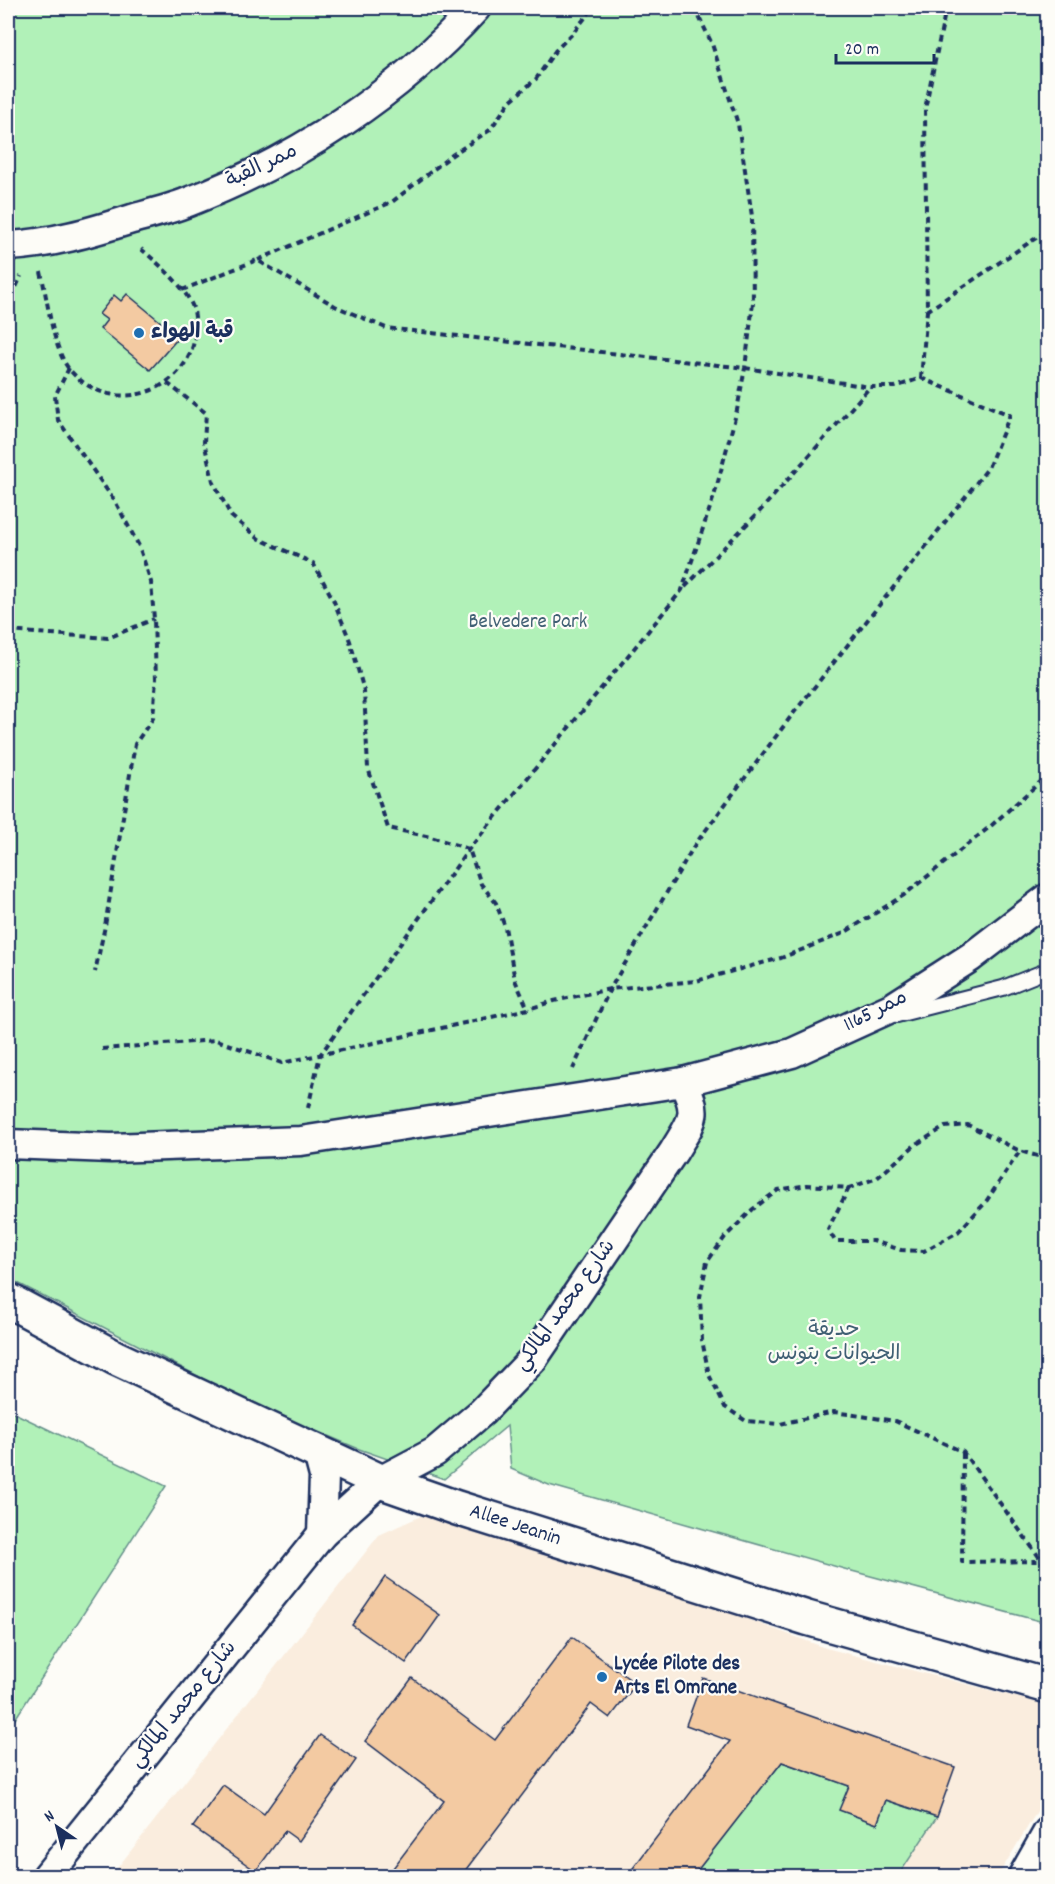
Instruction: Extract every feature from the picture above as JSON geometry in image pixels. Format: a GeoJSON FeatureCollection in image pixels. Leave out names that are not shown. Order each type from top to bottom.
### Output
{"type":"FeatureCollection","features":[{"type":"Feature","properties":{"kind":"street","name":"ممر القبة"},"geometry":{"type":"LineString","coordinates":[[21,245],[112,225],[188,202],[257,171],[321,138],[394,86],[476,8]]}},
{"type":"Feature","properties":{"kind":"street","name":"ممر 1165"},"geometry":{"type":"LineString","coordinates":[[8,1144],[111,1148],[301,1141],[683,1082],[792,1053],[893,1007],[972,957],[1047,898]]}},
{"type":"Feature","properties":{"kind":"street","name":"شارع محمد المالكي"},"geometry":{"type":"LineString","coordinates":[[47,1876],[322,1534],[380,1481],[435,1452],[482,1412],[533,1359],[674,1151],[693,1118],[692,1098],[683,1082]]}},
{"type":"Feature","properties":{"kind":"street","name":"Allee Jeanin"},"geometry":{"type":"LineString","coordinates":[[8,1300],[116,1358],[380,1481],[457,1508],[807,1618],[1047,1686]]}},
{"type":"Feature","properties":{"kind":"street"},"geometry":{"type":"LineString","coordinates":[[318,1453],[324,1476],[322,1534]]}},
{"type":"Feature","properties":{"kind":"street"},"geometry":{"type":"LineString","coordinates":[[1023,1876],[1047,1832]]}},
{"type":"Feature","properties":{"kind":"lane"},"geometry":{"type":"LineString","coordinates":[[849,1027],[1003,988],[1047,970]]}},
{"type":"Feature","properties":{"kind":"path"},"geometry":{"type":"LineString","coordinates":[[182,290],[392,202],[452,155],[490,130],[510,101],[536,79],[555,51],[594,8]]}},
{"type":"Feature","properties":{"kind":"path"},"geometry":{"type":"LineString","coordinates":[[682,590],[715,493],[737,410],[753,303],[752,216],[738,124],[712,44],[695,8]]}},
{"type":"Feature","properties":{"kind":"path"},"geometry":{"type":"LineString","coordinates":[[921,378],[927,311],[925,109],[946,8]]}},
{"type":"Feature","properties":{"kind":"path"},"geometry":{"type":"LineString","coordinates":[[21,245],[57,344],[69,368],[89,387],[114,396],[142,395],[167,383],[185,363],[195,337],[194,310],[182,290],[162,267],[112,225]]}},
{"type":"Feature","properties":{"kind":"path"},"geometry":{"type":"LineString","coordinates":[[927,311],[1047,230]]}},
{"type":"Feature","properties":{"kind":"path"},"geometry":{"type":"LineString","coordinates":[[257,260],[334,306],[386,327],[745,368],[870,387],[895,387],[921,378],[1010,415],[988,468],[789,719],[694,846],[610,989],[558,1102]]}},
{"type":"Feature","properties":{"kind":"path"},"geometry":{"type":"LineString","coordinates":[[69,368],[55,396],[58,420],[116,502],[139,546],[151,582],[154,619],[156,679],[153,717],[135,744],[105,926],[94,972]]}},
{"type":"Feature","properties":{"kind":"path"},"geometry":{"type":"LineString","coordinates":[[167,383],[206,413],[204,442],[213,481],[231,516],[259,539],[313,563],[333,599],[350,641],[364,691],[368,768],[388,828],[431,837],[469,849]]}},
{"type":"Feature","properties":{"kind":"path"},"geometry":{"type":"LineString","coordinates":[[301,1141],[320,1055],[469,849],[682,590],[760,511],[870,387]]}},
{"type":"Feature","properties":{"kind":"path"},"geometry":{"type":"LineString","coordinates":[[8,631],[108,638],[154,619]]}},
{"type":"Feature","properties":{"kind":"path"},"geometry":{"type":"LineString","coordinates":[[102,1049],[216,1040],[282,1063],[610,989],[696,981],[781,958],[844,933],[913,888],[992,825],[1047,776]]}},
{"type":"Feature","properties":{"kind":"path"},"geometry":{"type":"LineString","coordinates":[[469,849],[481,884],[496,903],[505,927],[515,980],[528,1009]]}},
{"type":"Feature","properties":{"kind":"path"},"geometry":{"type":"LineString","coordinates":[[1042,1561],[963,1452],[895,1421],[834,1413],[780,1424],[746,1420],[725,1407],[709,1375],[702,1340],[700,1297],[707,1262],[725,1237],[753,1209],[778,1190],[807,1185],[849,1188],[877,1178],[915,1146],[945,1127],[968,1125],[1020,1151],[1047,1159]]}},
{"type":"Feature","properties":{"kind":"path"},"geometry":{"type":"LineString","coordinates":[[849,1188],[828,1229],[835,1241],[873,1241],[901,1250],[924,1251],[958,1232],[985,1203],[1020,1151]]}},
{"type":"Feature","properties":{"kind":"path"},"geometry":{"type":"LineString","coordinates":[[963,1452],[962,1562],[1042,1561],[1047,1563]]}},
{"type":"Feature","properties":{"kind":"shaded area","name":"Lycée Pilote des Arts El Omrane"},"geometry":{"type":"Polygon","coordinates":[[[441,1507],[826,1648],[1047,1705],[1047,1795],[998,1876],[111,1876],[379,1535],[441,1507]]]}},
{"type":"Feature","properties":{"kind":"green space","name":"Belvedere Park"},"geometry":{"type":"Polygon","coordinates":[[[8,8],[1047,8],[1047,1623],[848,1570],[549,1485],[511,1469],[507,1426],[444,1479],[359,1449],[254,1405],[8,1278],[8,8]]]}},
{"type":"Feature","properties":{"kind":"green space"},"geometry":{"type":"Polygon","coordinates":[[[8,1410],[166,1486],[8,1730],[8,1410]]]}},
{"type":"Feature","properties":{"kind":"green space"},"geometry":{"type":"Polygon","coordinates":[[[782,1762],[849,1786],[840,1810],[877,1824],[886,1800],[937,1817],[898,1876],[693,1876],[782,1762]]]}},
{"type":"Feature","properties":{"kind":"building","name":"قبة الهواء"},"geometry":{"type":"Polygon","coordinates":[[[127,294],[179,337],[150,370],[100,329],[107,320],[99,314],[114,295],[121,301],[127,294]]]}},
{"type":"Feature","properties":{"kind":"building"},"geometry":{"type":"Polygon","coordinates":[[[385,1577],[440,1615],[406,1663],[352,1625],[385,1577]]]}},
{"type":"Feature","properties":{"kind":"building"},"geometry":{"type":"Polygon","coordinates":[[[572,1637],[636,1684],[610,1718],[591,1704],[461,1876],[387,1876],[444,1801],[365,1741],[412,1678],[495,1740],[572,1637]]]}},
{"type":"Feature","properties":{"kind":"building"},"geometry":{"type":"Polygon","coordinates":[[[703,1678],[955,1767],[937,1817],[886,1800],[877,1824],[839,1810],[849,1786],[782,1762],[693,1876],[627,1876],[730,1741],[686,1725],[703,1678]]]}},
{"type":"Feature","properties":{"kind":"building"},"geometry":{"type":"Polygon","coordinates":[[[320,1735],[356,1760],[299,1841],[285,1831],[256,1871],[193,1827],[223,1785],[264,1814],[320,1735]]]}},
{"type":"Feature","properties":{"kind":"place","name":"قبة الهواء"},"geometry":{"type":"Point","coordinates":[139,333]}},
{"type":"Feature","properties":{"kind":"place","name":"Lycée Pilote des Arts El Omrane"},"geometry":{"type":"Point","coordinates":[602,1677]}},
{"type":"Feature","properties":{"kind":"park label","name":"حديقة الحيوانات بتونس"},"geometry":{"type":"Point","coordinates":[834,1343]}}]}
